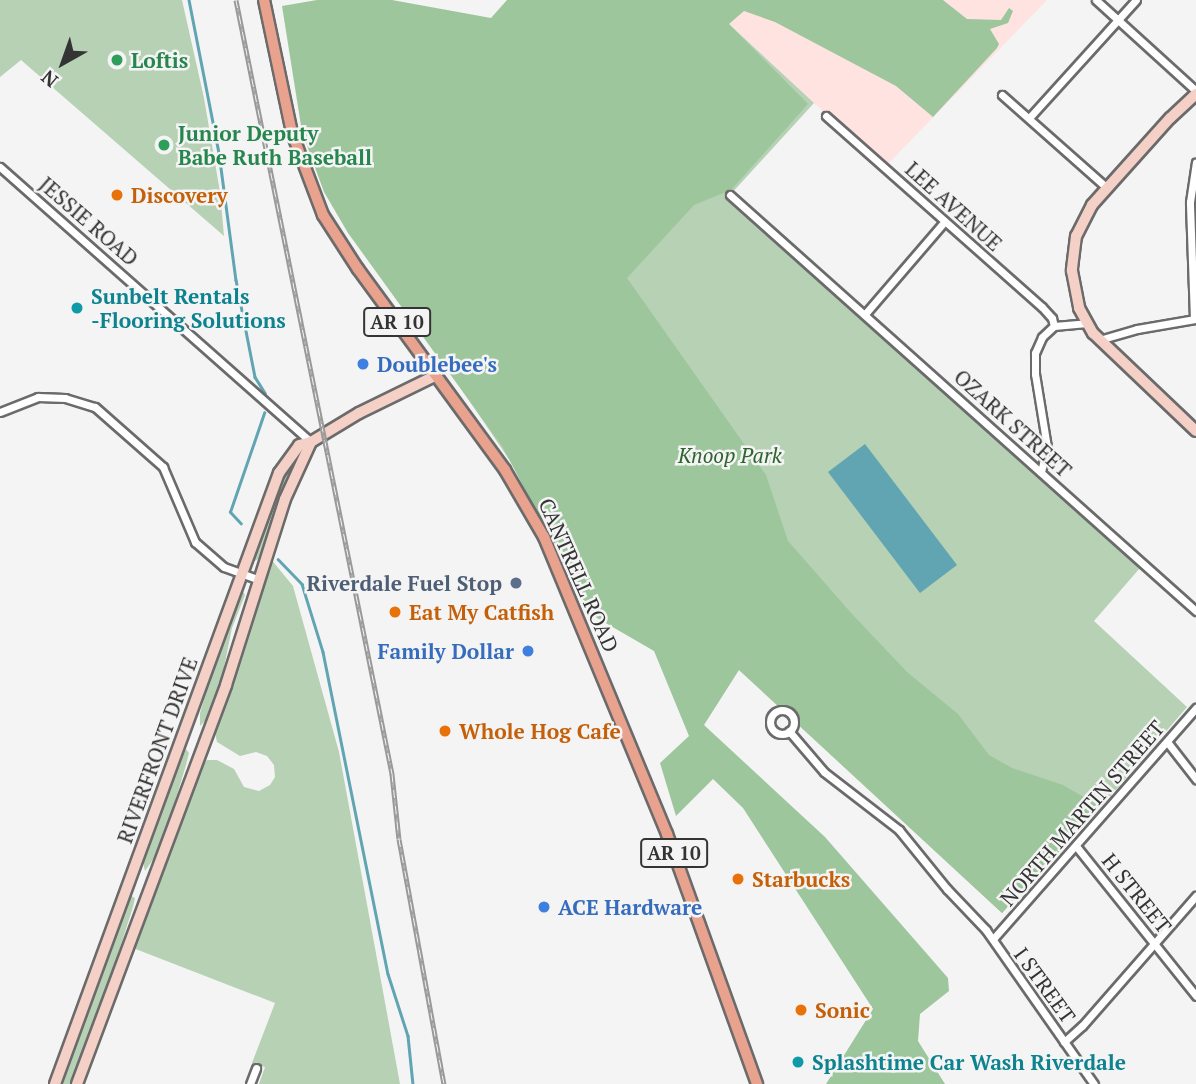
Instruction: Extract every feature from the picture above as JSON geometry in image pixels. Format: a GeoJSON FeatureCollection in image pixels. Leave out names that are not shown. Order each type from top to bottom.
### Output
{"type":"FeatureCollection","features":[{"type":"Feature","properties":{"kind":"main road","name":"CANTRELL ROAD"},"geometry":{"type":"LineString","coordinates":[[264,0],[292,133],[323,215],[358,269],[524,498],[565,583],[667,834],[757,1084]]}},
{"type":"Feature","properties":{"kind":"street"},"geometry":{"type":"LineString","coordinates":[[1096,0],[1196,93],[1106,187],[1083,219],[1073,250],[1073,289],[1087,323],[1099,340],[1196,431]]}},
{"type":"Feature","properties":{"kind":"street"},"geometry":{"type":"LineString","coordinates":[[1029,118],[1136,0]]}},
{"type":"Feature","properties":{"kind":"street"},"geometry":{"type":"LineString","coordinates":[[1002,95],[1106,187]]}},
{"type":"Feature","properties":{"kind":"street","name":"LEE AVENUE"},"geometry":{"type":"LineString","coordinates":[[826,116],[1042,307],[1052,318],[1054,326]]}},
{"type":"Feature","properties":{"kind":"street"},"geometry":{"type":"LineString","coordinates":[[1099,340],[1137,329],[1195,319],[1190,202],[1196,162]]}},
{"type":"Feature","properties":{"kind":"street","name":"JESSIE ROAD"},"geometry":{"type":"LineString","coordinates":[[0,167],[311,442]]}},
{"type":"Feature","properties":{"kind":"street","name":"OZARK STREET"},"geometry":{"type":"LineString","coordinates":[[730,195],[1196,611]]}},
{"type":"Feature","properties":{"kind":"street"},"geometry":{"type":"LineString","coordinates":[[864,314],[944,222]]}},
{"type":"Feature","properties":{"kind":"street"},"geometry":{"type":"LineString","coordinates":[[1041,472],[1047,447],[1034,358],[1042,337],[1054,326],[1087,323]]}},
{"type":"Feature","properties":{"kind":"street","name":"RIVERFRONT DRIVE"},"geometry":{"type":"LineString","coordinates":[[55,1084],[279,473],[299,445],[311,442],[359,413],[437,375]]}},
{"type":"Feature","properties":{"kind":"street"},"geometry":{"type":"LineString","coordinates":[[0,412],[38,397],[65,398],[95,407],[163,467],[195,542],[224,568],[259,580]]}},
{"type":"Feature","properties":{"kind":"street","name":"RIVERFRONT DRIVE"},"geometry":{"type":"LineString","coordinates":[[77,1084],[226,685],[285,499],[310,451],[311,442]]}},
{"type":"Feature","properties":{"kind":"street","name":"NORTH MARTIN STREET"},"geometry":{"type":"LineString","coordinates":[[993,939],[1196,708]]}},
{"type":"Feature","properties":{"kind":"street","name":"I STREET"},"geometry":{"type":"LineString","coordinates":[[789,731],[824,772],[900,830],[947,890],[993,939],[1094,1084]]}},
{"type":"Feature","properties":{"kind":"street"},"geometry":{"type":"LineString","coordinates":[[1168,743],[1196,779]]}},
{"type":"Feature","properties":{"kind":"street","name":"H STREET"},"geometry":{"type":"LineString","coordinates":[[1076,846],[1196,996]]}},
{"type":"Feature","properties":{"kind":"street"},"geometry":{"type":"LineString","coordinates":[[1064,1042],[1082,1026],[1196,896]]}},
{"type":"Feature","properties":{"kind":"street"},"geometry":{"type":"LineString","coordinates":[[250,1084],[256,1068]]}},
{"type":"Feature","properties":{"kind":"shaded area"},"geometry":{"type":"Polygon","coordinates":[[[703,0],[1047,0],[884,168],[703,0]]]}},
{"type":"Feature","properties":{"kind":"green space","name":"Junior Deputy Babe Ruth Baseball"},"geometry":{"type":"Polygon","coordinates":[[[0,0],[182,0],[204,98],[220,192],[224,236],[21,60],[0,77],[0,0]]]}},
{"type":"Feature","properties":{"kind":"green space","name":"Knoop Park"},"geometry":{"type":"Polygon","coordinates":[[[317,0],[392,0],[491,18],[507,0],[943,0],[967,19],[1001,20],[1009,8],[1013,11],[1008,23],[990,29],[999,44],[997,48],[933,117],[896,86],[775,22],[744,11],[729,24],[808,104],[731,190],[694,205],[627,278],[766,475],[788,541],[852,614],[907,672],[958,714],[989,755],[1012,768],[1063,785],[1101,807],[1002,913],[739,670],[704,725],[825,837],[948,978],[949,991],[920,1014],[918,1041],[945,1084],[826,1084],[873,1009],[743,808],[713,779],[676,816],[660,763],[689,736],[654,651],[597,618],[588,609],[502,446],[348,233],[324,192],[302,132],[282,6],[317,0]]]}},
{"type":"Feature","properties":{"kind":"green space","name":"Knoop Park"},"geometry":{"type":"Polygon","coordinates":[[[703,0],[814,103],[730,195],[1146,561],[1094,621],[1187,707],[1101,807],[1002,913],[515,468],[447,368],[703,0]]]}},
{"type":"Feature","properties":{"kind":"green space"},"geometry":{"type":"Polygon","coordinates":[[[301,452],[258,559],[253,562],[277,489],[301,452]]]}},
{"type":"Feature","properties":{"kind":"green space"},"geometry":{"type":"Polygon","coordinates":[[[270,558],[293,586],[339,752],[400,1084],[259,1084],[265,1067],[252,1063],[275,1003],[133,948],[201,766],[207,760],[217,760],[234,769],[244,787],[259,791],[270,785],[275,777],[274,765],[267,756],[256,752],[240,756],[217,742],[214,728],[241,656],[270,558]]]}},
{"type":"Feature","properties":{"kind":"green space"},"geometry":{"type":"Polygon","coordinates":[[[242,590],[245,595],[232,628],[220,687],[209,717],[200,726],[200,713],[220,644],[242,590]]]}},
{"type":"Feature","properties":{"kind":"green space"},"geometry":{"type":"Polygon","coordinates":[[[186,749],[189,753],[186,765],[161,848],[145,871],[142,858],[180,758],[186,749]]]}},
{"type":"Feature","properties":{"kind":"green space"},"geometry":{"type":"Polygon","coordinates":[[[131,896],[135,898],[133,907],[103,1001],[72,1084],[63,1084],[103,963],[131,896]]]}},
{"type":"Feature","properties":{"kind":"water"},"geometry":{"type":"Polygon","coordinates":[[[865,444],[957,565],[920,593],[828,472],[865,444]]]}},
{"type":"Feature","properties":{"kind":"waterway"},"geometry":{"type":"LineString","coordinates":[[189,0],[219,153],[236,280],[255,377],[265,393]]}},
{"type":"Feature","properties":{"kind":"waterway"},"geometry":{"type":"LineString","coordinates":[[241,524],[230,512],[264,413]]}},
{"type":"Feature","properties":{"kind":"waterway"},"geometry":{"type":"LineString","coordinates":[[278,559],[302,584],[323,652],[388,974],[408,1036],[413,1084]]}},
{"type":"Feature","properties":{"kind":"railway"},"geometry":{"type":"LineString","coordinates":[[236,0],[392,774],[399,839],[444,1084]]}},
{"type":"Feature","properties":{"kind":"place","name":"Loftis"},"geometry":{"type":"Point","coordinates":[117,60]}},
{"type":"Feature","properties":{"kind":"place","name":"Junior Deputy Babe Ruth Baseball"},"geometry":{"type":"Point","coordinates":[164,145]}},
{"type":"Feature","properties":{"kind":"place","name":"Discovery"},"geometry":{"type":"Point","coordinates":[117,195]}},
{"type":"Feature","properties":{"kind":"place","name":"Sunbelt Rentals -Flooring Solutions"},"geometry":{"type":"Point","coordinates":[77,308]}},
{"type":"Feature","properties":{"kind":"place","name":"Doublebee's"},"geometry":{"type":"Point","coordinates":[363,364]}},
{"type":"Feature","properties":{"kind":"place","name":"Riverdale Fuel Stop"},"geometry":{"type":"Point","coordinates":[516,583]}},
{"type":"Feature","properties":{"kind":"place","name":"Eat My Catfish"},"geometry":{"type":"Point","coordinates":[395,612]}},
{"type":"Feature","properties":{"kind":"place","name":"Family Dollar"},"geometry":{"type":"Point","coordinates":[528,651]}},
{"type":"Feature","properties":{"kind":"place","name":"Whole Hog Cafe"},"geometry":{"type":"Point","coordinates":[445,731]}},
{"type":"Feature","properties":{"kind":"place","name":"Starbucks"},"geometry":{"type":"Point","coordinates":[738,879]}},
{"type":"Feature","properties":{"kind":"place","name":"ACE Hardware"},"geometry":{"type":"Point","coordinates":[544,907]}},
{"type":"Feature","properties":{"kind":"place","name":"Sonic"},"geometry":{"type":"Point","coordinates":[801,1010]}},
{"type":"Feature","properties":{"kind":"place","name":"Splashtime Car Wash Riverdale"},"geometry":{"type":"Point","coordinates":[798,1062]}}]}
